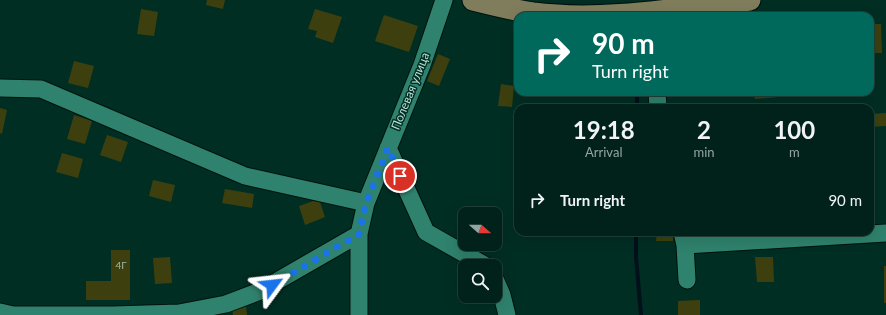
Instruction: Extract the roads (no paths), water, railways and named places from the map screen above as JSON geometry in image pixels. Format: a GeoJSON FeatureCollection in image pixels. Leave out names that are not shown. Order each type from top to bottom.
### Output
{"type":"FeatureCollection","features":[{"type":"Feature","properties":{"kind":"main road"},"geometry":{"type":"LineString","coordinates":[[473,0],[528,12]]}},
{"type":"Feature","properties":{"kind":"main road"},"geometry":{"type":"LineString","coordinates":[[627,12],[750,0]]}},
{"type":"Feature","properties":{"kind":"street","name":"Полевая улица"},"geometry":{"type":"LineString","coordinates":[[359,315],[359,234],[366,203],[422,65],[444,0]]}},
{"type":"Feature","properties":{"kind":"street"},"geometry":{"type":"LineString","coordinates":[[0,88],[41,89],[245,176],[366,203]]}},
{"type":"Feature","properties":{"kind":"street"},"geometry":{"type":"LineString","coordinates":[[388,148],[426,232],[474,259]]}},
{"type":"Feature","properties":{"kind":"street"},"geometry":{"type":"LineString","coordinates":[[874,233],[886,233]]}},
{"type":"Feature","properties":{"kind":"street"},"geometry":{"type":"LineString","coordinates":[[0,312],[13,315],[113,315],[179,313],[226,304],[260,291],[359,234]]}},
{"type":"Feature","properties":{"kind":"street"},"geometry":{"type":"LineString","coordinates":[[687,280],[684,238],[765,236]]}},
{"type":"Feature","properties":{"kind":"street"},"geometry":{"type":"LineString","coordinates":[[502,295],[507,315]]}},
{"type":"Feature","properties":{"kind":"waterway"},"geometry":{"type":"LineString","coordinates":[[637,96],[637,104]]}},
{"type":"Feature","properties":{"kind":"waterway"},"geometry":{"type":"LineString","coordinates":[[636,236],[636,257],[641,315]]}}]}
